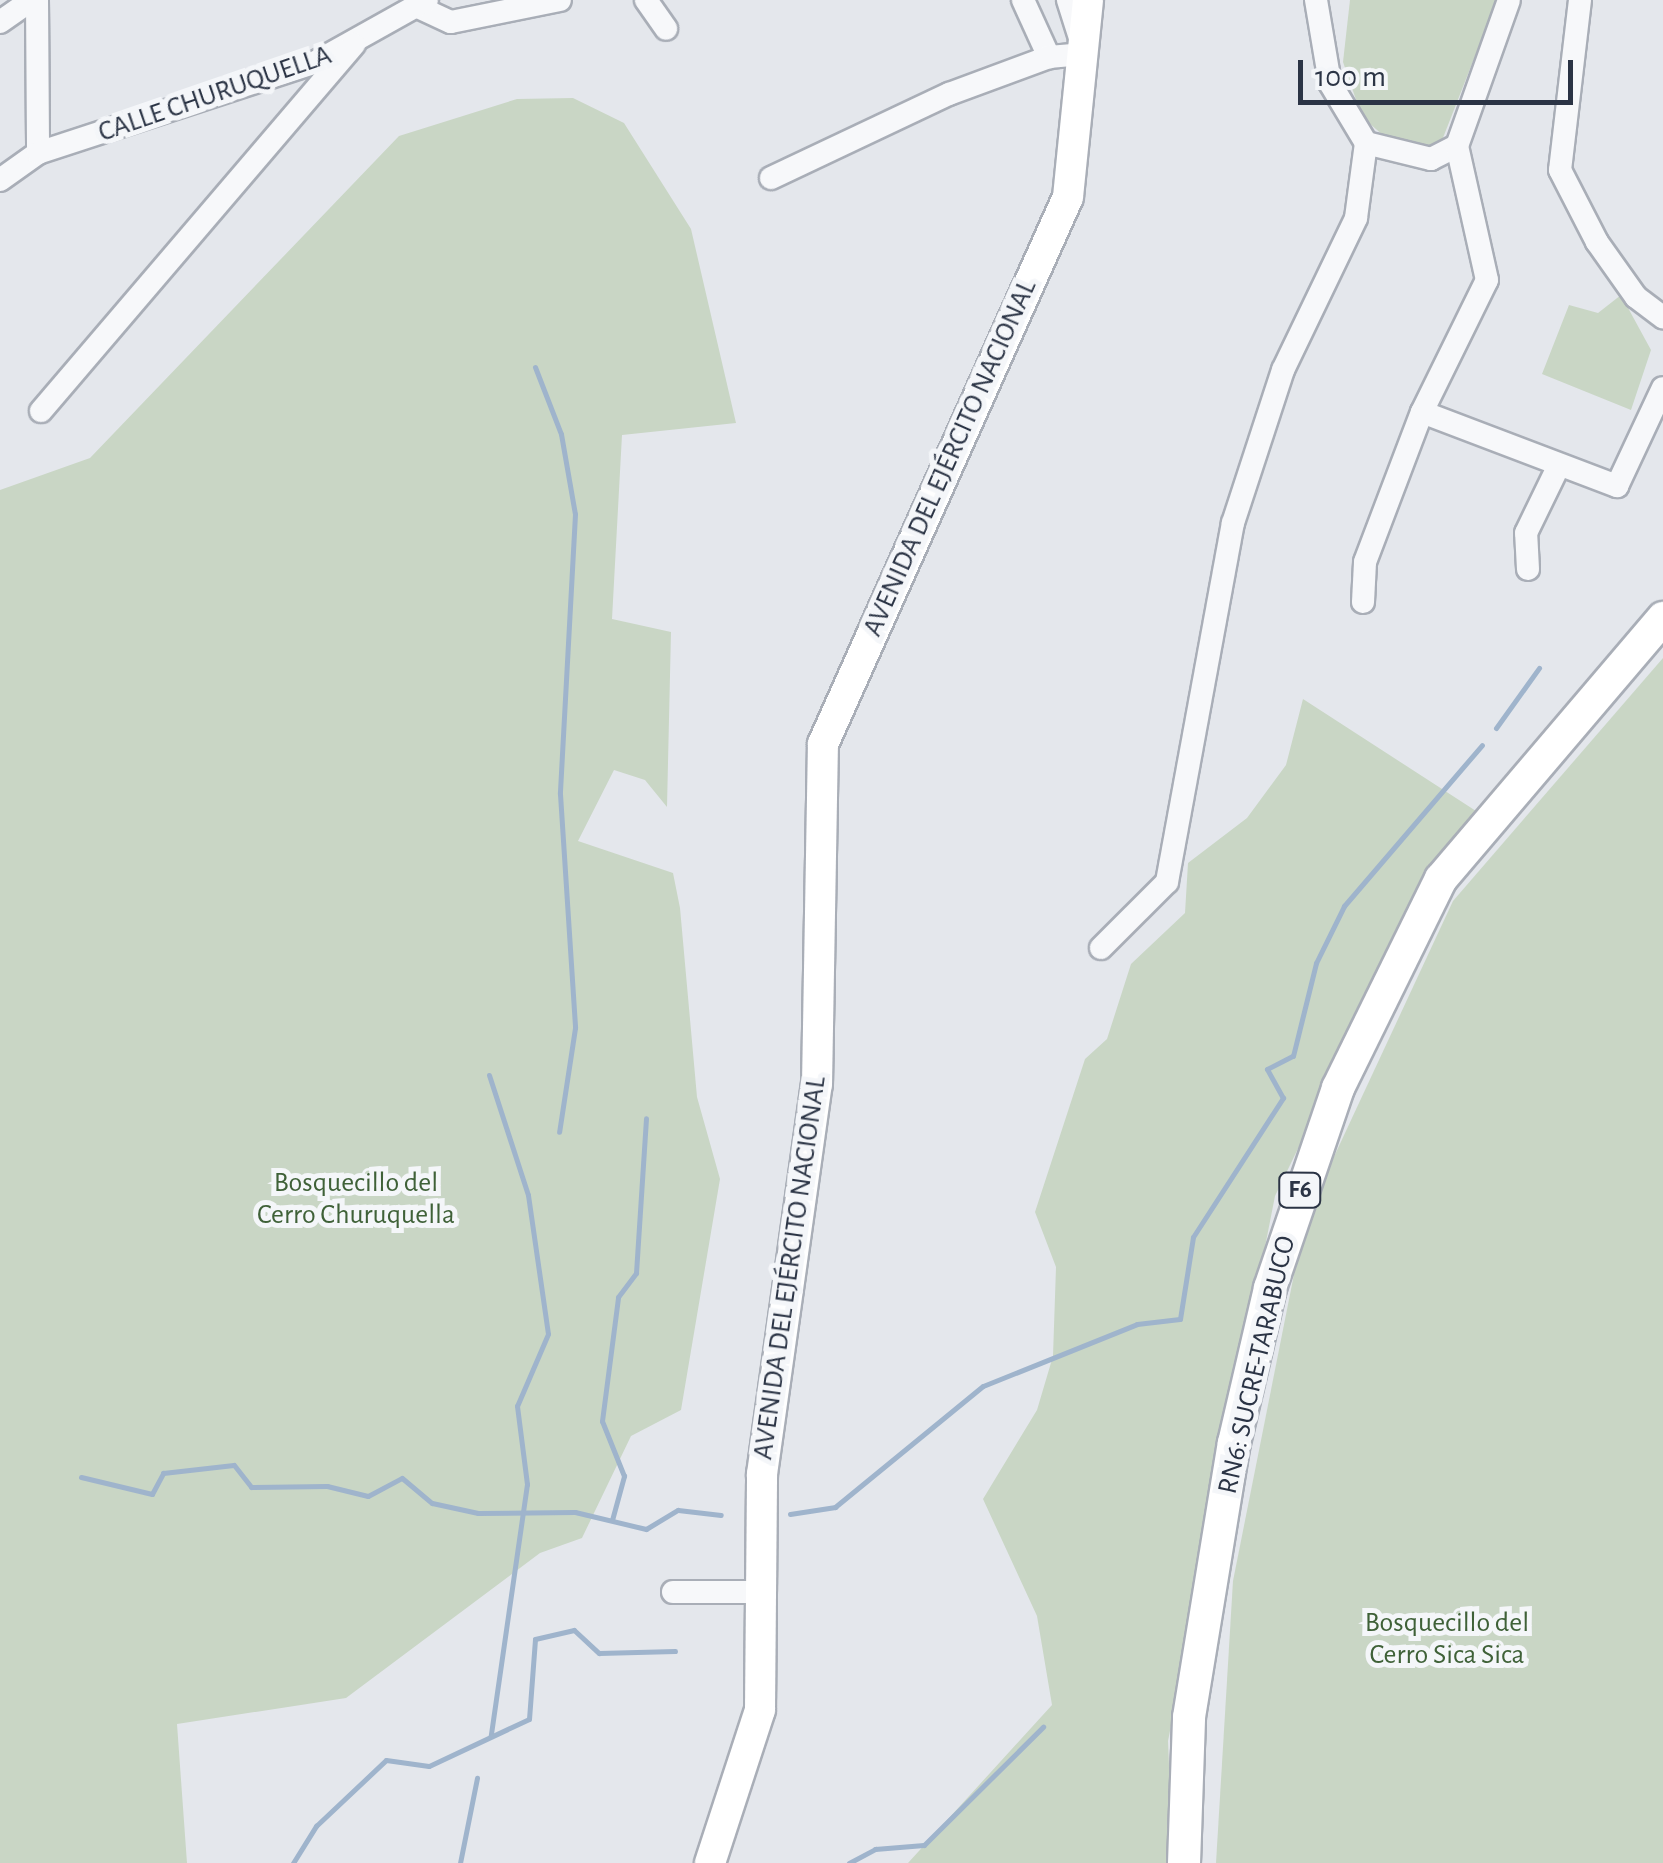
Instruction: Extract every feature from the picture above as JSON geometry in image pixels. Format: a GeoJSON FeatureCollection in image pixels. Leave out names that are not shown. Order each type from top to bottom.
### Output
{"type":"FeatureCollection","features":[{"type":"Feature","properties":{"kind":"highway","name":"RN6: SUCRE-TARABUCO"},"geometry":{"type":"LineString","coordinates":[[1184,1863],[1189,1717],[1234,1443],[1270,1288],[1338,1088],[1441,880],[1663,618]]}},
{"type":"Feature","properties":{"kind":"main road","name":"AVENIDA DEL EJÉRCITO NACIONAL"},"geometry":{"type":"LineString","coordinates":[[710,1863],[760,1710],[757,1592],[762,1474],[817,1086],[823,744],[1068,198],[1088,0]]}},
{"type":"Feature","properties":{"kind":"street"},"geometry":{"type":"LineString","coordinates":[[0,22],[34,0]]}},
{"type":"Feature","properties":{"kind":"street"},"geometry":{"type":"LineString","coordinates":[[34,0],[38,153]]}},
{"type":"Feature","properties":{"kind":"street"},"geometry":{"type":"LineString","coordinates":[[421,3],[452,22],[560,0]]}},
{"type":"Feature","properties":{"kind":"street"},"geometry":{"type":"LineString","coordinates":[[646,0],[666,29]]}},
{"type":"Feature","properties":{"kind":"street"},"geometry":{"type":"LineString","coordinates":[[1023,0],[1049,57]]}},
{"type":"Feature","properties":{"kind":"street"},"geometry":{"type":"LineString","coordinates":[[771,178],[1049,57],[1085,54],[1068,0]]}},
{"type":"Feature","properties":{"kind":"street"},"geometry":{"type":"LineString","coordinates":[[1101,948],[1168,882],[1233,523],[1284,370],[1356,218],[1366,142],[1330,83],[1316,0]]}},
{"type":"Feature","properties":{"kind":"street"},"geometry":{"type":"LineString","coordinates":[[1363,602],[1365,562],[1422,412],[1487,280],[1457,146],[1509,0]]}},
{"type":"Feature","properties":{"kind":"street"},"geometry":{"type":"LineString","coordinates":[[1580,0],[1560,170],[1597,242],[1636,298],[1663,317]]}},
{"type":"Feature","properties":{"kind":"street","name":"CALLE CHURUQUELLA"},"geometry":{"type":"LineString","coordinates":[[0,180],[38,153],[354,45],[421,3]]}},
{"type":"Feature","properties":{"kind":"street"},"geometry":{"type":"LineString","coordinates":[[42,411],[354,45]]}},
{"type":"Feature","properties":{"kind":"street"},"geometry":{"type":"LineString","coordinates":[[1366,142],[1430,159],[1457,146]]}},
{"type":"Feature","properties":{"kind":"street"},"geometry":{"type":"LineString","coordinates":[[1422,412],[1558,468],[1617,486],[1663,388]]}},
{"type":"Feature","properties":{"kind":"street"},"geometry":{"type":"LineString","coordinates":[[1528,569],[1526,534],[1558,468]]}},
{"type":"Feature","properties":{"kind":"street"},"geometry":{"type":"LineString","coordinates":[[673,1592],[757,1592]]}},
{"type":"Feature","properties":{"kind":"green space"},"geometry":{"type":"Polygon","coordinates":[[[1350,0],[1497,0],[1439,148],[1384,136],[1362,117],[1343,62],[1350,0]]]}},
{"type":"Feature","properties":{"kind":"green space","name":"Bosquecillo del Cerro Churuquella"},"geometry":{"type":"Polygon","coordinates":[[[573,98],[624,123],[691,229],[736,423],[622,435],[612,619],[671,632],[667,807],[645,780],[614,770],[578,841],[673,873],[680,908],[697,1097],[720,1179],[681,1410],[631,1436],[582,1538],[540,1553],[346,1698],[177,1724],[187,1863],[0,1863],[0,490],[90,458],[399,136],[517,99],[573,98]]]}},
{"type":"Feature","properties":{"kind":"green space"},"geometry":{"type":"Polygon","coordinates":[[[1621,295],[1651,350],[1631,410],[1542,374],[1569,305],[1598,313],[1621,295]]]}},
{"type":"Feature","properties":{"kind":"green space","name":"Bosquecillo del Cerro Sica Sica"},"geometry":{"type":"Polygon","coordinates":[[[1663,658],[1663,1863],[1216,1863],[1233,1581],[1305,1219],[1453,901],[1663,658]]]}},
{"type":"Feature","properties":{"kind":"green space"},"geometry":{"type":"Polygon","coordinates":[[[1303,699],[1476,811],[1424,889],[1275,1196],[1168,1741],[1173,1863],[908,1863],[1052,1705],[1037,1616],[983,1499],[1037,1410],[1053,1356],[1056,1267],[1035,1212],[1085,1059],[1107,1039],[1131,964],[1185,913],[1188,863],[1247,818],[1286,765],[1303,699]]]}},
{"type":"Feature","properties":{"kind":"waterway"},"geometry":{"type":"LineString","coordinates":[[535,367],[561,434],[575,514],[560,794],[575,1028],[559,1132]]}},
{"type":"Feature","properties":{"kind":"waterway"},"geometry":{"type":"LineString","coordinates":[[1496,728],[1539,668]]}},
{"type":"Feature","properties":{"kind":"waterway"},"geometry":{"type":"LineString","coordinates":[[790,1514],[835,1507],[983,1386],[1137,1324],[1180,1319],[1193,1237],[1283,1098],[1267,1069],[1293,1056],[1316,963],[1344,906],[1482,745]]}},
{"type":"Feature","properties":{"kind":"waterway"},"geometry":{"type":"LineString","coordinates":[[489,1075],[528,1195],[548,1334],[517,1406],[527,1484],[491,1735]]}},
{"type":"Feature","properties":{"kind":"waterway"},"geometry":{"type":"LineString","coordinates":[[612,1520],[624,1476],[602,1421],[618,1297],[636,1273],[646,1118]]}},
{"type":"Feature","properties":{"kind":"waterway"},"geometry":{"type":"LineString","coordinates":[[81,1477],[152,1494],[163,1473],[234,1465],[251,1487],[327,1486],[368,1496],[402,1478],[432,1503],[478,1513],[575,1512],[646,1529],[678,1510],[721,1515]]}},
{"type":"Feature","properties":{"kind":"waterway"},"geometry":{"type":"LineString","coordinates":[[293,1863],[316,1826],[386,1760],[429,1766],[529,1719],[535,1639],[574,1630],[599,1653],[675,1651]]}},
{"type":"Feature","properties":{"kind":"waterway"},"geometry":{"type":"LineString","coordinates":[[849,1863],[875,1849],[924,1845],[1043,1727]]}},
{"type":"Feature","properties":{"kind":"waterway"},"geometry":{"type":"LineString","coordinates":[[460,1863],[477,1778]]}}]}
